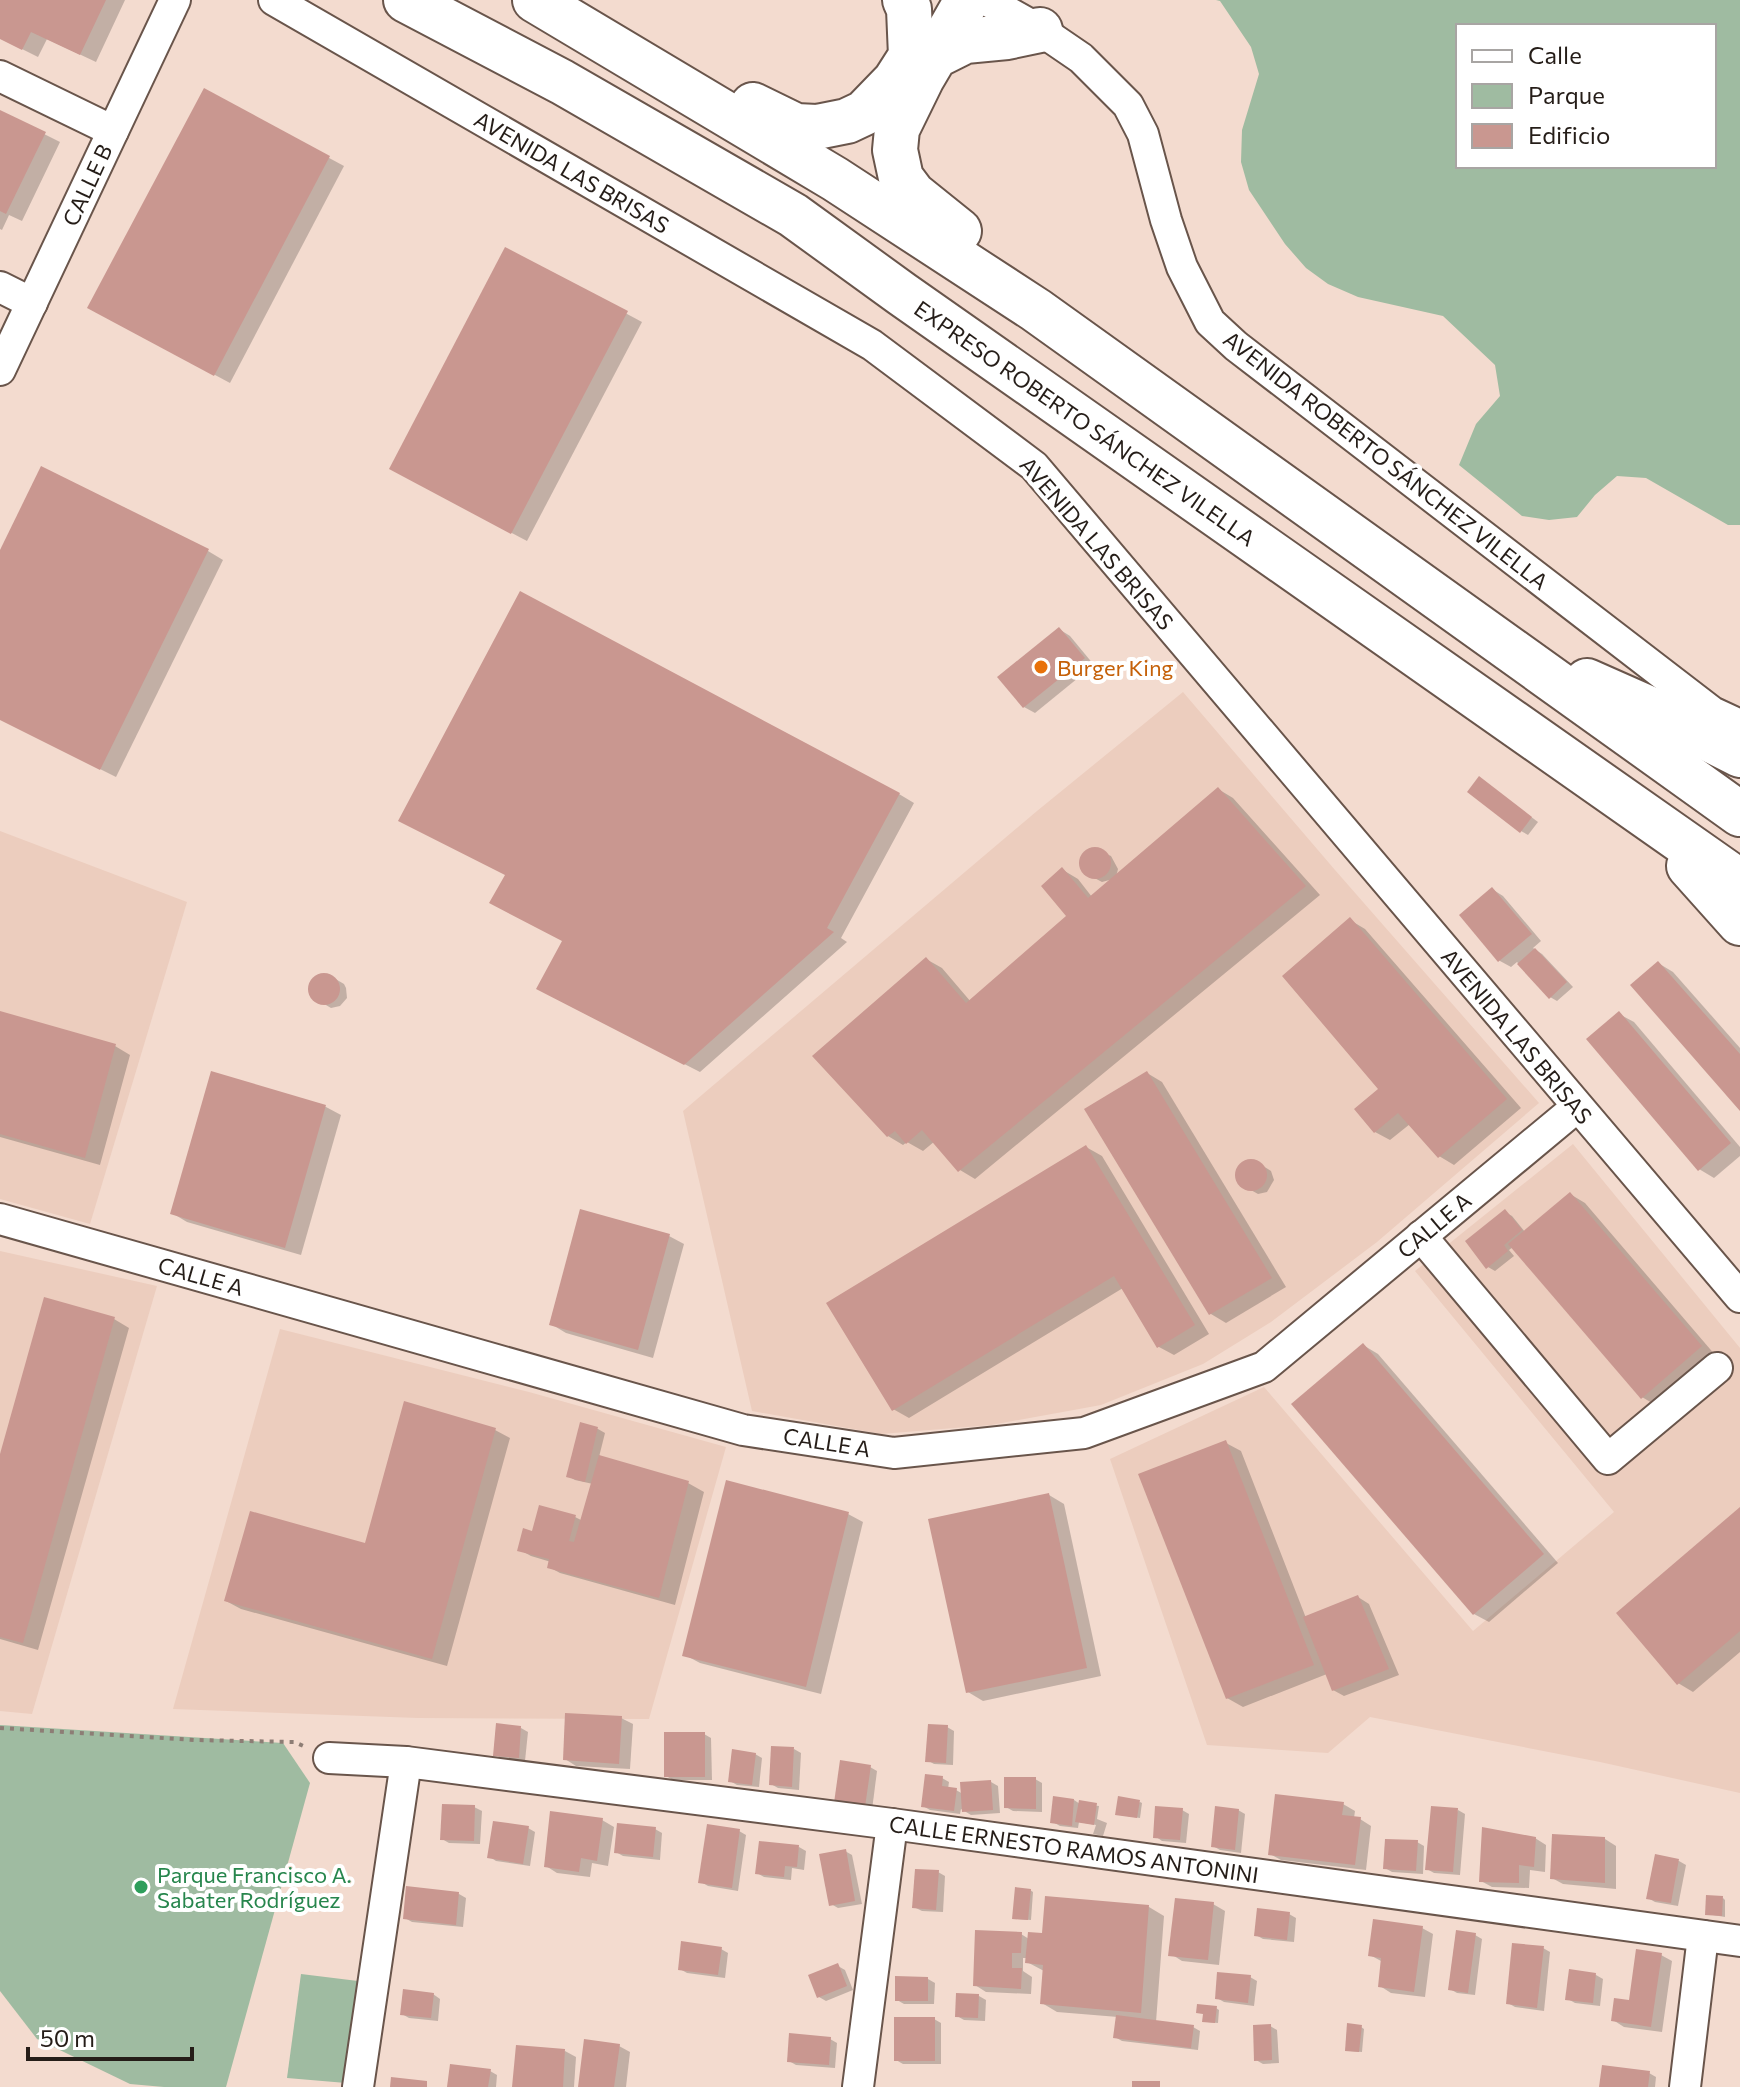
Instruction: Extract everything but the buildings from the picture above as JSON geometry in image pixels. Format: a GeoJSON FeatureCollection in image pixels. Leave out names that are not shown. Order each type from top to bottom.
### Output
{"type":"FeatureCollection","features":[{"type":"Feature","properties":{"kind":"highway","name":"EXPRESO ROBERTO SÁNCHEZ VILELLA"},"geometry":{"type":"LineString","coordinates":[[406,0],[562,82],[793,215],[1740,882]]}},
{"type":"Feature","properties":{"kind":"highway"},"geometry":{"type":"LineString","coordinates":[[535,0],[835,179],[1036,310],[1740,814]]}},
{"type":"Feature","properties":{"kind":"highway"},"geometry":{"type":"LineString","coordinates":[[905,0],[923,56]]}},
{"type":"Feature","properties":{"kind":"highway"},"geometry":{"type":"LineString","coordinates":[[938,0],[923,56],[922,78],[897,129],[895,150],[901,178],[913,194],[983,249],[1036,310]]}},
{"type":"Feature","properties":{"kind":"highway"},"geometry":{"type":"LineString","coordinates":[[609,43],[704,81],[796,126],[817,127],[847,121],[864,113],[923,56],[967,0]]}},
{"type":"Feature","properties":{"kind":"highway"},"geometry":{"type":"LineString","coordinates":[[923,56],[965,41],[1040,30]]}},
{"type":"Feature","properties":{"kind":"highway"},"geometry":{"type":"LineString","coordinates":[[1504,644],[1648,708],[1740,755]]}},
{"type":"Feature","properties":{"kind":"highway"},"geometry":{"type":"LineString","coordinates":[[1644,816],[1740,923]]}},
{"type":"Feature","properties":{"kind":"street","name":"CALLE B"},"geometry":{"type":"LineString","coordinates":[[0,370],[175,0]]}},
{"type":"Feature","properties":{"kind":"street","name":"AVENIDA LAS BRISAS"},"geometry":{"type":"LineString","coordinates":[[274,0],[872,345],[1034,466],[1740,1297]]}},
{"type":"Feature","properties":{"kind":"street","name":"AVENIDA ROBERTO SÁNCHEZ VILELLA"},"geometry":{"type":"LineString","coordinates":[[986,0],[1040,30],[1081,58],[1128,105],[1143,134],[1182,267],[1210,322],[1236,346],[1712,712],[1740,725]]}},
{"type":"Feature","properties":{"kind":"street"},"geometry":{"type":"LineString","coordinates":[[0,76],[113,131]]}},
{"type":"Feature","properties":{"kind":"street"},"geometry":{"type":"LineString","coordinates":[[0,287],[32,303]]}},
{"type":"Feature","properties":{"kind":"street","name":"CALLE A"},"geometry":{"type":"LineString","coordinates":[[0,1219],[743,1430],[894,1453],[1084,1433],[1264,1367],[1577,1107]]}},
{"type":"Feature","properties":{"kind":"street"},"geometry":{"type":"LineString","coordinates":[[1421,1236],[1608,1459],[1717,1368]]}},
{"type":"Feature","properties":{"kind":"street","name":"CALLE ERNESTO RAMOS ANTONINI"},"geometry":{"type":"LineString","coordinates":[[329,1758],[406,1762],[892,1824],[1740,1941]]}},
{"type":"Feature","properties":{"kind":"street"},"geometry":{"type":"LineString","coordinates":[[358,2087],[406,1762]]}},
{"type":"Feature","properties":{"kind":"street"},"geometry":{"type":"LineString","coordinates":[[858,2087],[892,1824]]}},
{"type":"Feature","properties":{"kind":"street"},"geometry":{"type":"LineString","coordinates":[[1685,2087],[1703,1936]]}},
{"type":"Feature","properties":{"kind":"path"},"geometry":{"type":"LineString","coordinates":[[0,1728],[194,1740],[294,1742],[329,1758]]}},
{"type":"Feature","properties":{"kind":"shaded area"},"geometry":{"type":"Polygon","coordinates":[[[1183,692],[1539,1103],[1377,1242],[1271,1322],[1203,1364],[1101,1405],[991,1425],[881,1434],[752,1411],[683,1111],[1037,811],[1183,692]]]}},
{"type":"Feature","properties":{"kind":"shaded area"},"geometry":{"type":"Polygon","coordinates":[[[0,831],[187,902],[90,1224],[0,1199],[0,831]]]}},
{"type":"Feature","properties":{"kind":"shaded area"},"geometry":{"type":"Polygon","coordinates":[[[1573,1144],[1740,1348],[1740,1793],[1370,1717],[1328,1753],[1207,1745],[1110,1459],[1264,1387],[1473,1631],[1614,1512],[1415,1271],[1573,1144]]]}},
{"type":"Feature","properties":{"kind":"shaded area"},"geometry":{"type":"Polygon","coordinates":[[[0,1251],[157,1286],[32,1714],[0,1711],[0,1251]]]}},
{"type":"Feature","properties":{"kind":"shaded area"},"geometry":{"type":"Polygon","coordinates":[[[280,1329],[529,1392],[726,1447],[649,1719],[418,1718],[173,1709],[280,1329]]]}},
{"type":"Feature","properties":{"kind":"green space"},"geometry":{"type":"Polygon","coordinates":[[[1216,0],[1740,0],[1740,525],[1728,525],[1646,478],[1617,476],[1595,495],[1577,517],[1549,520],[1522,516],[1459,465],[1476,424],[1500,396],[1495,365],[1443,316],[1358,297],[1328,284],[1306,268],[1285,244],[1249,190],[1241,162],[1242,130],[1259,74],[1251,47],[1220,1],[1216,0]]]}},
{"type":"Feature","properties":{"kind":"green space","name":"Parque Francisco A. Sabater Rodríguez"},"geometry":{"type":"Polygon","coordinates":[[[0,1725],[283,1743],[310,1783],[226,2087],[130,2084],[37,2039],[0,1991],[0,1725]]]}},
{"type":"Feature","properties":{"kind":"green space"},"geometry":{"type":"Polygon","coordinates":[[[301,1974],[358,1981],[346,2083],[287,2078],[301,1974]]]}},
{"type":"Feature","properties":{"kind":"place","name":"Burger King"},"geometry":{"type":"Point","coordinates":[1041,667]}},
{"type":"Feature","properties":{"kind":"place","name":"Parque Francisco A. Sabater Rodríguez"},"geometry":{"type":"Point","coordinates":[141,1887]}}]}
